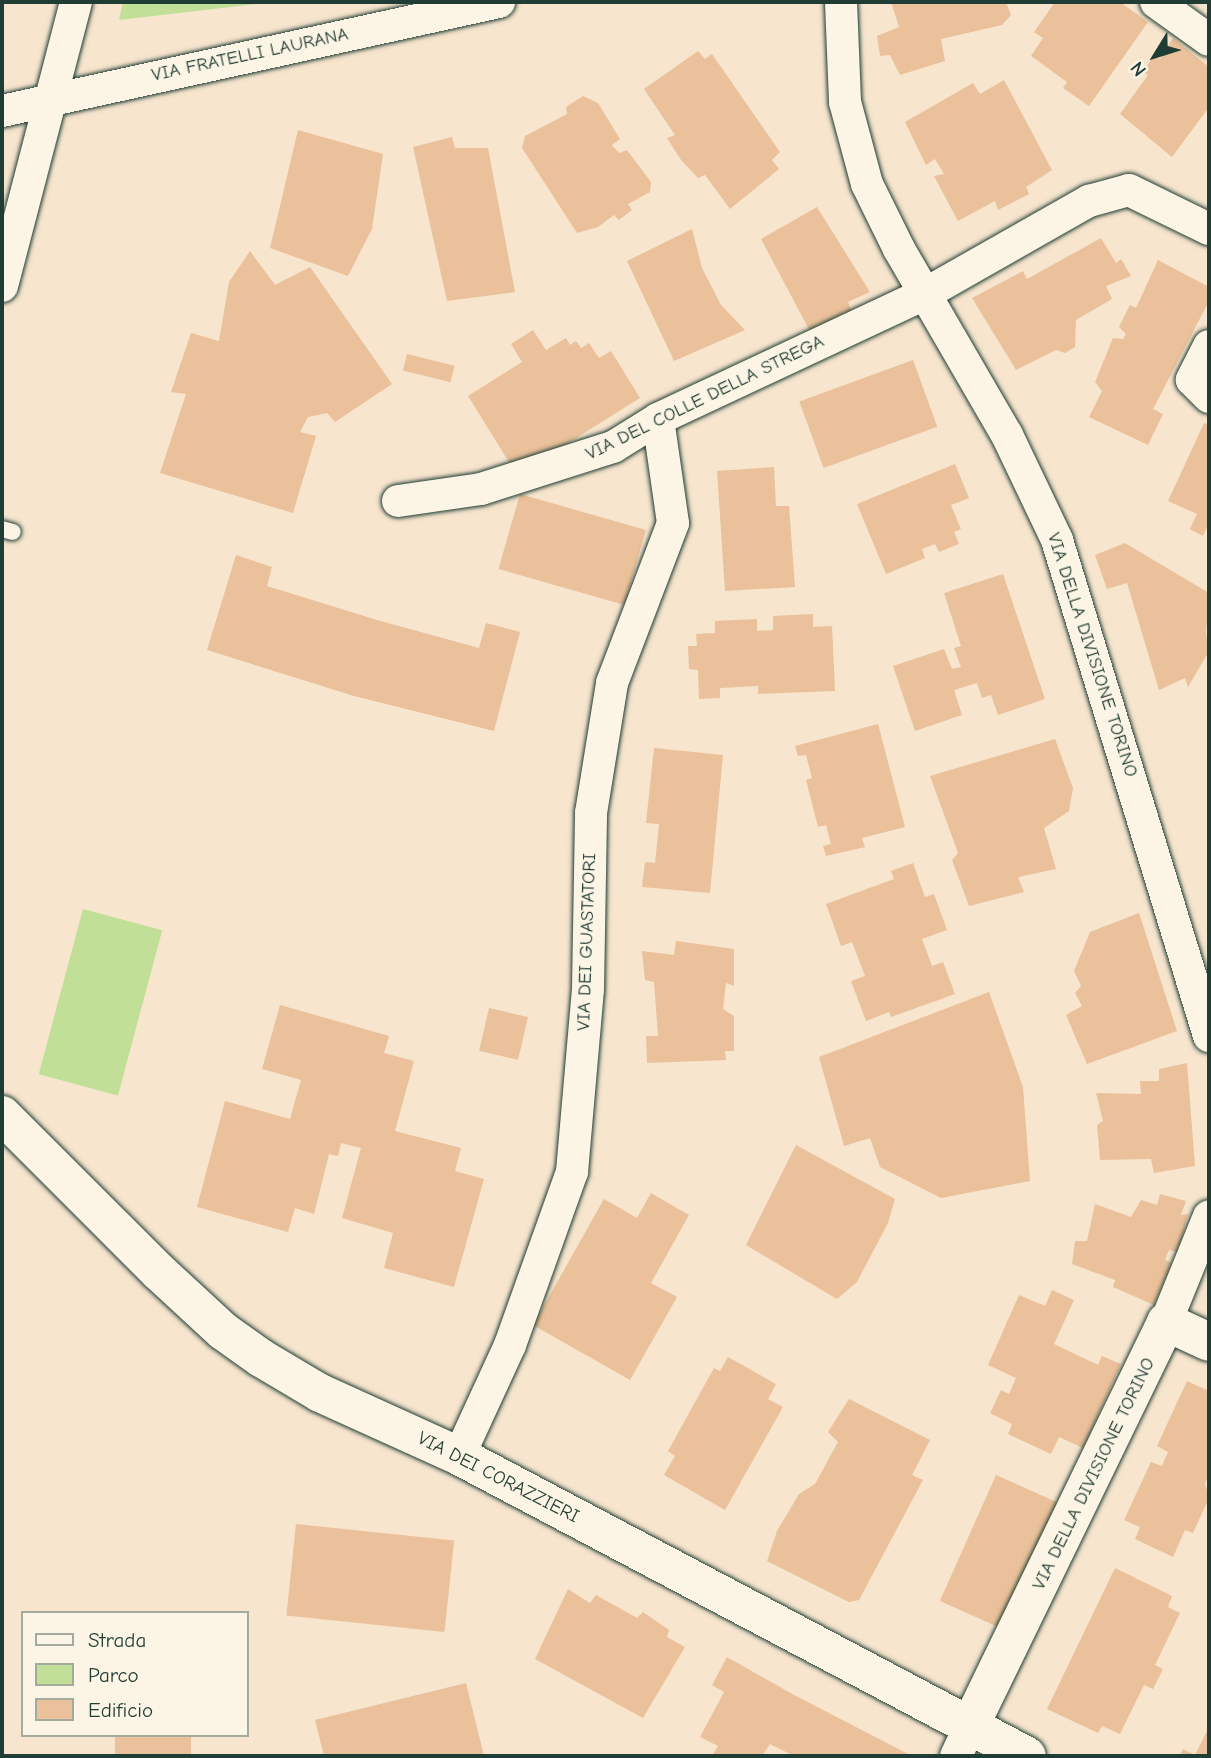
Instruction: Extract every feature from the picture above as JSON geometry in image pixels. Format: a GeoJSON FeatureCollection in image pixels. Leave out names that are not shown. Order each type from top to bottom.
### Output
{"type":"FeatureCollection","features":[{"type":"Feature","properties":{"kind":"street"},"geometry":{"type":"LineString","coordinates":[[2,286],[76,2]]}},
{"type":"Feature","properties":{"kind":"street","name":"VIA FRATELLI LAURANA"},"geometry":{"type":"LineString","coordinates":[[2,111],[51,98],[499,2]]}},
{"type":"Feature","properties":{"kind":"street","name":"VIA DELLA DIVISIONE TORINO"},"geometry":{"type":"LineString","coordinates":[[841,2],[845,102],[858,157],[874,202],[1007,435],[1061,551],[1209,1036]]}},
{"type":"Feature","properties":{"kind":"street"},"geometry":{"type":"LineString","coordinates":[[1156,2],[1209,40]]}},
{"type":"Feature","properties":{"kind":"street"},"geometry":{"type":"LineString","coordinates":[[925,294],[1089,201],[1129,190],[1209,229]]}},
{"type":"Feature","properties":{"kind":"street","name":"VIA DEL COLLE DELLA STREGA"},"geometry":{"type":"LineString","coordinates":[[398,501],[481,489],[561,466],[613,447],[658,419],[925,294]]}},
{"type":"Feature","properties":{"kind":"street"},"geometry":{"type":"LineString","coordinates":[[1209,346],[1192,380],[1209,397]]}},
{"type":"Feature","properties":{"kind":"street","name":"VIA DEI GUASTATORI"},"geometry":{"type":"LineString","coordinates":[[459,1456],[510,1345],[572,1172],[588,989],[591,813],[612,683],[673,523],[658,419]]}},
{"type":"Feature","properties":{"kind":"street","name":"VIA DEI CORAZZIERI"},"geometry":{"type":"LineString","coordinates":[[7,1126],[223,1331],[320,1393],[459,1456],[963,1742],[1027,1756]]}},
{"type":"Feature","properties":{"kind":"street","name":"VIA DELLA DIVISIONE TORINO"},"geometry":{"type":"LineString","coordinates":[[963,1742],[1166,1322],[1209,1216]]}},
{"type":"Feature","properties":{"kind":"street"},"geometry":{"type":"LineString","coordinates":[[1166,1322],[1209,1342]]}},
{"type":"Feature","properties":{"kind":"green space"},"geometry":{"type":"Polygon","coordinates":[[[123,2],[273,2],[119,20],[123,2]]]}},
{"type":"Feature","properties":{"kind":"green space"},"geometry":{"type":"Polygon","coordinates":[[[83,909],[162,930],[118,1095],[39,1074],[83,909]]]}},
{"type":"Feature","properties":{"kind":"building"},"geometry":{"type":"Polygon","coordinates":[[[891,2],[1006,2],[1011,15],[1002,25],[941,39],[945,61],[900,75],[890,55],[880,56],[877,36],[899,27],[891,2]]]}},
{"type":"Feature","properties":{"kind":"building"},"geometry":{"type":"Polygon","coordinates":[[[1055,2],[1120,2],[1148,22],[1089,106],[1063,88],[1067,82],[1031,56],[1043,38],[1034,32],[1055,2]]]}},
{"type":"Feature","properties":{"kind":"building"},"geometry":{"type":"Polygon","coordinates":[[[1173,38],[1209,67],[1209,107],[1172,157],[1120,114],[1148,75],[1143,72],[1155,54],[1160,59],[1173,38]]]}},
{"type":"Feature","properties":{"kind":"building"},"geometry":{"type":"Polygon","coordinates":[[[698,51],[705,59],[712,54],[780,152],[772,160],[779,169],[730,209],[705,175],[698,178],[681,160],[667,138],[675,135],[644,89],[698,51]]]}},
{"type":"Feature","properties":{"kind":"building"},"geometry":{"type":"Polygon","coordinates":[[[1004,80],[1052,170],[1026,187],[1029,194],[998,210],[995,201],[958,221],[934,176],[944,174],[935,159],[926,165],[905,122],[973,83],[980,94],[1004,80]]]}},
{"type":"Feature","properties":{"kind":"building"},"geometry":{"type":"Polygon","coordinates":[[[583,96],[598,103],[620,139],[612,145],[619,153],[627,150],[651,182],[650,192],[628,204],[632,210],[619,220],[614,215],[598,227],[577,233],[522,148],[525,136],[567,114],[566,107],[583,96]]]}},
{"type":"Feature","properties":{"kind":"building"},"geometry":{"type":"Polygon","coordinates":[[[298,130],[383,154],[372,229],[348,276],[270,248],[298,130]]]}},
{"type":"Feature","properties":{"kind":"building"},"geometry":{"type":"Polygon","coordinates":[[[452,137],[455,148],[488,148],[515,292],[447,301],[413,147],[452,137]]]}},
{"type":"Feature","properties":{"kind":"building"},"geometry":{"type":"Polygon","coordinates":[[[817,207],[870,292],[848,302],[852,313],[812,335],[761,239],[817,207]]]}},
{"type":"Feature","properties":{"kind":"building"},"geometry":{"type":"Polygon","coordinates":[[[692,229],[702,268],[721,305],[745,330],[674,361],[627,261],[692,229]]]}},
{"type":"Feature","properties":{"kind":"building"},"geometry":{"type":"Polygon","coordinates":[[[1101,238],[1116,263],[1121,259],[1131,276],[1106,286],[1112,299],[1076,320],[1075,347],[1065,353],[1056,350],[1016,370],[972,298],[1023,271],[1027,279],[1101,238]]]}},
{"type":"Feature","properties":{"kind":"building"},"geometry":{"type":"Polygon","coordinates":[[[250,251],[275,285],[310,267],[392,384],[335,422],[327,413],[308,417],[300,432],[316,436],[293,513],[160,473],[186,394],[171,392],[191,333],[219,341],[229,282],[250,251]]]}},
{"type":"Feature","properties":{"kind":"building"},"geometry":{"type":"Polygon","coordinates":[[[1158,260],[1209,287],[1209,301],[1153,409],[1163,414],[1148,445],[1089,417],[1102,391],[1095,382],[1113,338],[1123,339],[1126,334],[1119,327],[1130,305],[1136,308],[1158,260]]]}},
{"type":"Feature","properties":{"kind":"building"},"geometry":{"type":"Polygon","coordinates":[[[533,330],[546,350],[566,338],[570,345],[576,341],[581,348],[589,343],[599,358],[611,351],[640,398],[517,475],[468,396],[522,362],[511,344],[533,330]]]}},
{"type":"Feature","properties":{"kind":"building"},"geometry":{"type":"Polygon","coordinates":[[[407,354],[455,366],[450,382],[403,370],[407,354]]]}},
{"type":"Feature","properties":{"kind":"building"},"geometry":{"type":"Polygon","coordinates":[[[913,360],[937,427],[824,468],[799,401],[913,360]]]}},
{"type":"Feature","properties":{"kind":"building"},"geometry":{"type":"Polygon","coordinates":[[[1204,423],[1209,425],[1209,522],[1203,536],[1190,529],[1197,514],[1168,501],[1204,423]]]}},
{"type":"Feature","properties":{"kind":"building"},"geometry":{"type":"Polygon","coordinates":[[[955,464],[969,498],[951,505],[961,529],[954,532],[959,544],[939,552],[935,544],[922,549],[925,558],[886,574],[857,504],[955,464]]]}},
{"type":"Feature","properties":{"kind":"building"},"geometry":{"type":"Polygon","coordinates":[[[774,467],[776,506],[789,506],[795,587],[725,591],[717,471],[774,467]]]}},
{"type":"Feature","properties":{"kind":"building"},"geometry":{"type":"Polygon","coordinates":[[[520,494],[646,530],[624,605],[499,569],[520,494]]]}},
{"type":"Feature","properties":{"kind":"building"},"geometry":{"type":"Polygon","coordinates":[[[1125,543],[1209,593],[1206,633],[1209,651],[1188,687],[1185,678],[1159,690],[1127,583],[1107,589],[1095,555],[1125,543]]]}},
{"type":"Feature","properties":{"kind":"building"},"geometry":{"type":"Polygon","coordinates":[[[236,555],[272,567],[267,586],[479,648],[486,623],[520,632],[494,731],[354,696],[207,650],[236,555]]]}},
{"type":"Feature","properties":{"kind":"building"},"geometry":{"type":"Polygon","coordinates":[[[1003,574],[1045,699],[998,715],[991,695],[982,698],[977,683],[954,690],[962,715],[915,731],[893,666],[944,649],[952,669],[961,667],[954,648],[961,646],[944,593],[1003,574]]]}},
{"type":"Feature","properties":{"kind":"building"},"geometry":{"type":"Polygon","coordinates":[[[813,614],[813,627],[832,626],[835,691],[758,694],[758,686],[720,688],[720,698],[699,699],[698,670],[689,669],[688,646],[697,646],[696,634],[715,633],[715,621],[757,619],[757,631],[773,630],[773,616],[813,614]]]}},
{"type":"Feature","properties":{"kind":"building"},"geometry":{"type":"Polygon","coordinates":[[[878,724],[905,827],[862,838],[865,847],[826,856],[823,846],[831,844],[826,825],[818,827],[806,780],[812,778],[806,755],[798,756],[795,746],[878,724]]]}},
{"type":"Feature","properties":{"kind":"building"},"geometry":{"type":"Polygon","coordinates":[[[1055,739],[1073,788],[1069,811],[1044,828],[1056,869],[1018,877],[1024,892],[969,906],[952,860],[958,853],[930,776],[1055,739]]]}},
{"type":"Feature","properties":{"kind":"building"},"geometry":{"type":"Polygon","coordinates":[[[654,748],[723,755],[710,893],[642,887],[645,862],[655,863],[659,824],[646,823],[654,748]]]}},
{"type":"Feature","properties":{"kind":"building"},"geometry":{"type":"Polygon","coordinates":[[[913,863],[925,897],[934,894],[947,930],[922,939],[932,966],[943,962],[955,994],[891,1017],[889,1012],[866,1021],[851,981],[865,976],[852,942],[841,946],[826,904],[894,879],[891,871],[913,863]]]}},
{"type":"Feature","properties":{"kind":"building"},"geometry":{"type":"Polygon","coordinates":[[[1139,913],[1177,1031],[1087,1064],[1066,1015],[1082,1006],[1075,993],[1081,986],[1074,971],[1090,932],[1139,913]]]}},
{"type":"Feature","properties":{"kind":"building"},"geometry":{"type":"Polygon","coordinates":[[[676,941],[734,949],[734,986],[726,983],[723,1009],[734,1016],[734,1051],[725,1051],[726,1060],[647,1063],[646,1036],[658,1036],[654,982],[645,980],[642,951],[674,955],[676,941]]]}},
{"type":"Feature","properties":{"kind":"building"},"geometry":{"type":"Polygon","coordinates":[[[989,992],[1023,1087],[1030,1181],[941,1198],[880,1167],[870,1138],[844,1146],[819,1057],[989,992]]]}},
{"type":"Feature","properties":{"kind":"building"},"geometry":{"type":"Polygon","coordinates":[[[280,1005],[389,1036],[384,1053],[414,1061],[395,1131],[461,1148],[455,1171],[484,1179],[454,1287],[384,1268],[393,1233],[342,1218],[361,1148],[341,1143],[338,1156],[329,1154],[314,1214],[295,1208],[288,1232],[197,1207],[225,1101],[290,1119],[301,1080],[262,1069],[280,1005]]]}},
{"type":"Feature","properties":{"kind":"building"},"geometry":{"type":"Polygon","coordinates":[[[489,1008],[528,1017],[518,1060],[479,1051],[489,1008]]]}},
{"type":"Feature","properties":{"kind":"building"},"geometry":{"type":"Polygon","coordinates":[[[1187,1063],[1195,1166],[1154,1173],[1151,1159],[1100,1160],[1097,1125],[1103,1121],[1096,1093],[1141,1094],[1140,1081],[1159,1081],[1159,1069],[1187,1063]]]}},
{"type":"Feature","properties":{"kind":"building"},"geometry":{"type":"Polygon","coordinates":[[[796,1145],[895,1199],[888,1223],[857,1282],[837,1299],[746,1245],[796,1145]]]}},
{"type":"Feature","properties":{"kind":"building"},"geometry":{"type":"Polygon","coordinates":[[[651,1193],[689,1215],[651,1283],[677,1297],[630,1380],[533,1325],[604,1199],[637,1218],[651,1193]]]}},
{"type":"Feature","properties":{"kind":"building"},"geometry":{"type":"Polygon","coordinates":[[[1160,1194],[1186,1201],[1181,1215],[1188,1214],[1178,1252],[1169,1250],[1165,1260],[1172,1263],[1154,1305],[1113,1287],[1115,1280],[1072,1264],[1075,1241],[1087,1241],[1095,1204],[1131,1217],[1141,1200],[1157,1205],[1160,1194]]]}},
{"type":"Feature","properties":{"kind":"building"},"geometry":{"type":"Polygon","coordinates":[[[1052,1290],[1074,1300],[1054,1344],[1098,1365],[1102,1356],[1121,1364],[1083,1448],[1059,1437],[1051,1454],[1008,1434],[1012,1424],[990,1413],[1001,1390],[1009,1394],[1016,1378],[988,1365],[1019,1295],[1045,1306],[1052,1290]]]}},
{"type":"Feature","properties":{"kind":"building"},"geometry":{"type":"Polygon","coordinates":[[[728,1357],[776,1384],[768,1399],[783,1407],[725,1510],[664,1475],[675,1456],[668,1451],[714,1368],[720,1371],[728,1357]]]}},
{"type":"Feature","properties":{"kind":"building"},"geometry":{"type":"Polygon","coordinates":[[[1187,1381],[1209,1391],[1209,1474],[1205,1483],[1209,1498],[1193,1533],[1185,1530],[1173,1557],[1135,1539],[1140,1527],[1124,1520],[1151,1462],[1162,1466],[1168,1452],[1157,1446],[1187,1381]]]}},
{"type":"Feature","properties":{"kind":"building"},"geometry":{"type":"Polygon","coordinates":[[[849,1399],[930,1440],[912,1475],[923,1480],[859,1600],[849,1602],[767,1561],[777,1531],[799,1494],[815,1484],[838,1442],[828,1432],[849,1399]]]}},
{"type":"Feature","properties":{"kind":"building"},"geometry":{"type":"Polygon","coordinates":[[[996,1475],[1058,1503],[1002,1629],[940,1601],[996,1475]]]}},
{"type":"Feature","properties":{"kind":"building"},"geometry":{"type":"Polygon","coordinates":[[[296,1524],[454,1541],[445,1632],[286,1615],[296,1524]]]}},
{"type":"Feature","properties":{"kind":"building"},"geometry":{"type":"Polygon","coordinates":[[[1115,1568],[1172,1596],[1168,1607],[1180,1613],[1155,1665],[1163,1669],[1153,1689],[1144,1685],[1120,1734],[1102,1726],[1098,1733],[1047,1709],[1115,1568]]]}},
{"type":"Feature","properties":{"kind":"building"},"geometry":{"type":"Polygon","coordinates":[[[568,1589],[590,1603],[596,1595],[637,1618],[643,1612],[669,1630],[667,1637],[685,1647],[643,1718],[535,1659],[568,1589]]]}},
{"type":"Feature","properties":{"kind":"building"},"geometry":{"type":"Polygon","coordinates":[[[727,1657],[912,1756],[794,1756],[770,1744],[762,1756],[712,1756],[718,1746],[700,1737],[724,1692],[712,1685],[727,1657]]]}},
{"type":"Feature","properties":{"kind":"building"},"geometry":{"type":"Polygon","coordinates":[[[466,1683],[484,1756],[324,1756],[315,1720],[466,1683]]]}},
{"type":"Feature","properties":{"kind":"building"},"geometry":{"type":"Polygon","coordinates":[[[1209,1727],[1209,1756],[1179,1756],[1183,1749],[1195,1755],[1209,1727]]]}},
{"type":"Feature","properties":{"kind":"building"},"geometry":{"type":"Polygon","coordinates":[[[115,1737],[191,1737],[191,1756],[115,1756],[115,1737]]]}}]}
